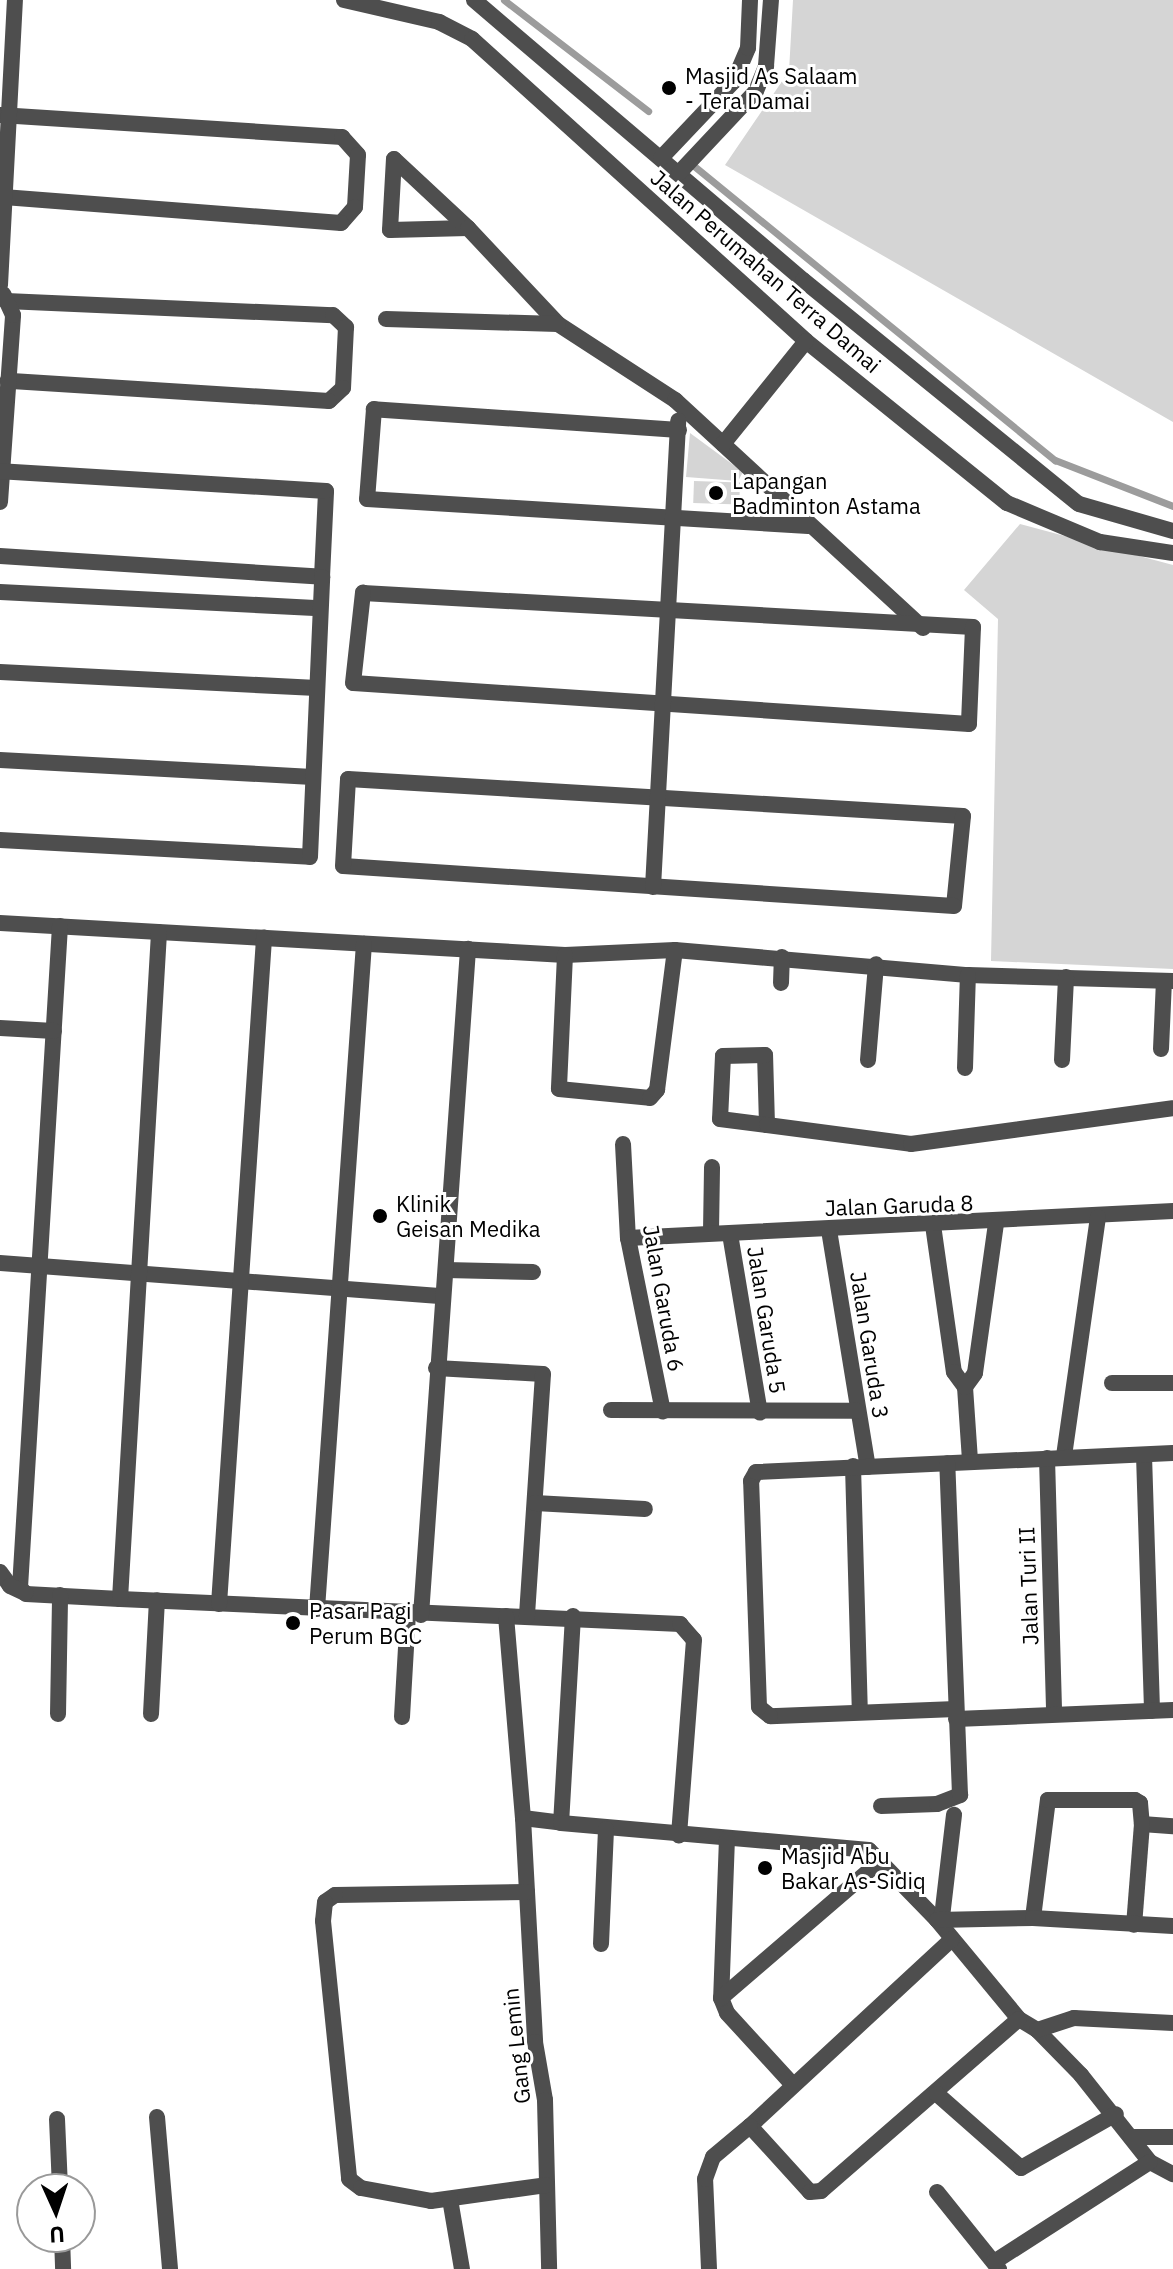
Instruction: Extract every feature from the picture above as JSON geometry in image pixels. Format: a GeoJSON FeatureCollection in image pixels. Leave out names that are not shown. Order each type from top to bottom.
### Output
{"type":"FeatureCollection","features":[{"type":"Feature","properties":{"kind":"street"},"geometry":{"type":"LineString","coordinates":[[0,502],[13,315],[2,292],[4,115],[15,0]]}},
{"type":"Feature","properties":{"kind":"street","name":"Jalan Perumahan Terra Damai"},"geometry":{"type":"LineString","coordinates":[[344,0],[439,22],[472,39],[806,341],[1007,503],[1100,542],[1173,553]]}},
{"type":"Feature","properties":{"kind":"street","name":"Jalan Perumahan Terra Damai"},"geometry":{"type":"LineString","coordinates":[[474,0],[1079,504],[1173,531]]}},
{"type":"Feature","properties":{"kind":"street"},"geometry":{"type":"LineString","coordinates":[[661,158],[734,81],[748,48],[750,0]]}},
{"type":"Feature","properties":{"kind":"street"},"geometry":{"type":"LineString","coordinates":[[679,173],[756,91],[766,66],[771,0]]}},
{"type":"Feature","properties":{"kind":"street"},"geometry":{"type":"LineString","coordinates":[[2,197],[341,223],[355,207],[358,155],[342,137],[4,115]]}},
{"type":"Feature","properties":{"kind":"street"},"geometry":{"type":"LineString","coordinates":[[468,228],[390,230],[394,159],[468,228],[558,324],[675,400],[808,526],[923,628]]}},
{"type":"Feature","properties":{"kind":"street"},"geometry":{"type":"LineString","coordinates":[[2,292],[333,315],[346,327],[343,388],[329,401],[8,381]]}},
{"type":"Feature","properties":{"kind":"street"},"geometry":{"type":"LineString","coordinates":[[386,319],[558,324]]}},
{"type":"Feature","properties":{"kind":"street"},"geometry":{"type":"LineString","coordinates":[[723,444],[806,341]]}},
{"type":"Feature","properties":{"kind":"street"},"geometry":{"type":"LineString","coordinates":[[653,887],[659,703],[679,430],[675,400]]}},
{"type":"Feature","properties":{"kind":"street"},"geometry":{"type":"LineString","coordinates":[[679,430],[374,409],[367,499],[808,526]]}},
{"type":"Feature","properties":{"kind":"street"},"geometry":{"type":"LineString","coordinates":[[0,840],[310,857],[326,491],[2,471]]}},
{"type":"Feature","properties":{"kind":"street"},"geometry":{"type":"LineString","coordinates":[[0,556],[322,577]]}},
{"type":"Feature","properties":{"kind":"street"},"geometry":{"type":"LineString","coordinates":[[0,592],[320,608]]}},
{"type":"Feature","properties":{"kind":"street"},"geometry":{"type":"LineString","coordinates":[[363,593],[923,628],[973,627],[969,724],[353,683],[363,593]]}},
{"type":"Feature","properties":{"kind":"street"},"geometry":{"type":"LineString","coordinates":[[0,672],[317,688]]}},
{"type":"Feature","properties":{"kind":"street"},"geometry":{"type":"LineString","coordinates":[[0,760],[313,777]]}},
{"type":"Feature","properties":{"kind":"street"},"geometry":{"type":"LineString","coordinates":[[348,779],[654,796],[963,816],[954,906],[343,866],[348,779]]}},
{"type":"Feature","properties":{"kind":"street"},"geometry":{"type":"LineString","coordinates":[[0,923],[565,955],[675,950],[876,964],[968,975],[1169,981],[1161,1049]]}},
{"type":"Feature","properties":{"kind":"street"},"geometry":{"type":"LineString","coordinates":[[26,1594],[18,1579],[42,1266],[60,926]]}},
{"type":"Feature","properties":{"kind":"street"},"geometry":{"type":"LineString","coordinates":[[120,1599],[159,932]]}},
{"type":"Feature","properties":{"kind":"street"},"geometry":{"type":"LineString","coordinates":[[219,1604],[264,938]]}},
{"type":"Feature","properties":{"kind":"street"},"geometry":{"type":"LineString","coordinates":[[317,1609],[364,944]]}},
{"type":"Feature","properties":{"kind":"street"},"geometry":{"type":"LineString","coordinates":[[402,1717],[415,1614],[446,1270],[468,949]]}},
{"type":"Feature","properties":{"kind":"street"},"geometry":{"type":"LineString","coordinates":[[565,955],[559,1089],[650,1098],[657,1090],[675,950]]}},
{"type":"Feature","properties":{"kind":"street"},"geometry":{"type":"LineString","coordinates":[[781,983],[782,957]]}},
{"type":"Feature","properties":{"kind":"street"},"geometry":{"type":"LineString","coordinates":[[868,1060],[876,964]]}},
{"type":"Feature","properties":{"kind":"street"},"geometry":{"type":"LineString","coordinates":[[965,1068],[968,975]]}},
{"type":"Feature","properties":{"kind":"street"},"geometry":{"type":"LineString","coordinates":[[1062,1060],[1066,977]]}},
{"type":"Feature","properties":{"kind":"street"},"geometry":{"type":"LineString","coordinates":[[0,1028],[54,1031]]}},
{"type":"Feature","properties":{"kind":"street"},"geometry":{"type":"LineString","coordinates":[[767,1125],[765,1055],[723,1056],[720,1119],[911,1144],[1173,1108]]}},
{"type":"Feature","properties":{"kind":"street","name":"Jalan Garuda 6"},"geometry":{"type":"LineString","coordinates":[[623,1144],[628,1238],[663,1412]]}},
{"type":"Feature","properties":{"kind":"street"},"geometry":{"type":"LineString","coordinates":[[711,1232],[712,1167]]}},
{"type":"Feature","properties":{"kind":"street","name":"Jalan Garuda 8"},"geometry":{"type":"LineString","coordinates":[[628,1238],[711,1232],[730,1234],[996,1223],[1173,1211]]}},
{"type":"Feature","properties":{"kind":"street"},"geometry":{"type":"LineString","coordinates":[[1064,1456],[1098,1217]]}},
{"type":"Feature","properties":{"kind":"street"},"geometry":{"type":"LineString","coordinates":[[965,1387],[975,1373],[996,1223]]}},
{"type":"Feature","properties":{"kind":"street"},"geometry":{"type":"LineString","coordinates":[[933,1225],[954,1372],[965,1387],[970,1461]]}},
{"type":"Feature","properties":{"kind":"street","name":"Jalan Garuda 3"},"geometry":{"type":"LineString","coordinates":[[829,1230],[857,1411],[861,1466],[860,1712]]}},
{"type":"Feature","properties":{"kind":"street","name":"Jalan Garuda 5"},"geometry":{"type":"LineString","coordinates":[[730,1234],[760,1413]]}},
{"type":"Feature","properties":{"kind":"street"},"geometry":{"type":"LineString","coordinates":[[0,1263],[443,1296]]}},
{"type":"Feature","properties":{"kind":"street"},"geometry":{"type":"LineString","coordinates":[[446,1270],[533,1272]]}},
{"type":"Feature","properties":{"kind":"street"},"geometry":{"type":"LineString","coordinates":[[436,1368],[543,1374],[527,1616]]}},
{"type":"Feature","properties":{"kind":"street"},"geometry":{"type":"LineString","coordinates":[[1112,1383],[1173,1383]]}},
{"type":"Feature","properties":{"kind":"street"},"geometry":{"type":"LineString","coordinates":[[611,1410],[857,1411]]}},
{"type":"Feature","properties":{"kind":"street"},"geometry":{"type":"LineString","coordinates":[[1173,1453],[766,1468],[753,1476],[756,1699],[770,1716],[860,1712],[956,1714],[1173,1710]]}},
{"type":"Feature","properties":{"kind":"street"},"geometry":{"type":"LineString","coordinates":[[1144,1455],[1152,1711]]}},
{"type":"Feature","properties":{"kind":"street","name":"Jalan Turi II"},"geometry":{"type":"LineString","coordinates":[[1047,1458],[1054,1713]]}},
{"type":"Feature","properties":{"kind":"street"},"geometry":{"type":"LineString","coordinates":[[881,1806],[958,1799],[947,1463]]}},
{"type":"Feature","properties":{"kind":"street"},"geometry":{"type":"LineString","coordinates":[[535,1503],[645,1509]]}},
{"type":"Feature","properties":{"kind":"street"},"geometry":{"type":"LineString","coordinates":[[0,1572],[10,1586],[26,1594],[415,1614],[573,1616],[680,1624],[693,1635],[679,1835]]}},
{"type":"Feature","properties":{"kind":"street"},"geometry":{"type":"LineString","coordinates":[[58,1714],[60,1595]]}},
{"type":"Feature","properties":{"kind":"street"},"geometry":{"type":"LineString","coordinates":[[151,1714],[157,1600]]}},
{"type":"Feature","properties":{"kind":"street","name":"Gang Lemin"},"geometry":{"type":"LineString","coordinates":[[506,1616],[523,1818],[535,2042],[545,2100],[549,2269]]}},
{"type":"Feature","properties":{"kind":"street"},"geometry":{"type":"LineString","coordinates":[[561,1823],[573,1616]]}},
{"type":"Feature","properties":{"kind":"street"},"geometry":{"type":"LineString","coordinates":[[1033,1918],[1048,1800],[1135,1800],[1140,1803],[1142,1824],[1134,1925]]}},
{"type":"Feature","properties":{"kind":"street"},"geometry":{"type":"LineString","coordinates":[[940,1918],[954,1815]]}},
{"type":"Feature","properties":{"kind":"street"},"geometry":{"type":"LineString","coordinates":[[523,1818],[606,1829],[860,1846],[940,1918],[952,1939],[1019,2019],[1037,2030],[1116,2114],[1150,2162],[1173,2174]]}},
{"type":"Feature","properties":{"kind":"street"},"geometry":{"type":"LineString","coordinates":[[1142,1824],[1173,1826]]}},
{"type":"Feature","properties":{"kind":"street"},"geometry":{"type":"LineString","coordinates":[[601,1944],[606,1829]]}},
{"type":"Feature","properties":{"kind":"street"},"geometry":{"type":"LineString","coordinates":[[727,1838],[721,1998],[727,2013],[792,2084]]}},
{"type":"Feature","properties":{"kind":"street"},"geometry":{"type":"LineString","coordinates":[[721,1998],[880,1861]]}},
{"type":"Feature","properties":{"kind":"street"},"geometry":{"type":"LineString","coordinates":[[527,1892],[335,1895],[325,1902],[349,2179],[361,2188],[411,2198],[450,2199],[546,2185]]}},
{"type":"Feature","properties":{"kind":"street"},"geometry":{"type":"LineString","coordinates":[[940,1918],[1033,1918],[1173,1926]]}},
{"type":"Feature","properties":{"kind":"street"},"geometry":{"type":"LineString","coordinates":[[709,2269],[705,2179],[713,2157],[952,1939]]}},
{"type":"Feature","properties":{"kind":"street"},"geometry":{"type":"LineString","coordinates":[[1037,2030],[1074,2018],[1173,2023]]}},
{"type":"Feature","properties":{"kind":"street"},"geometry":{"type":"LineString","coordinates":[[750,2126],[810,2192],[818,2192],[937,2094],[1019,2019]]}},
{"type":"Feature","properties":{"kind":"street"},"geometry":{"type":"LineString","coordinates":[[937,2094],[1021,2168],[1116,2114]]}},
{"type":"Feature","properties":{"kind":"street"},"geometry":{"type":"LineString","coordinates":[[157,2117],[170,2269]]}},
{"type":"Feature","properties":{"kind":"street"},"geometry":{"type":"LineString","coordinates":[[57,2119],[59,2173]]}},
{"type":"Feature","properties":{"kind":"street"},"geometry":{"type":"LineString","coordinates":[[1131,2137],[1173,2137]]}},
{"type":"Feature","properties":{"kind":"street"},"geometry":{"type":"LineString","coordinates":[[937,2192],[997,2266],[1150,2162]]}},
{"type":"Feature","properties":{"kind":"street"},"geometry":{"type":"LineString","coordinates":[[450,2199],[462,2269]]}},
{"type":"Feature","properties":{"kind":"shaded area"},"geometry":{"type":"Polygon","coordinates":[[[793,0],[1173,0],[1173,422],[725,165],[789,71],[793,0]]]}},
{"type":"Feature","properties":{"kind":"shaded area"},"geometry":{"type":"Polygon","coordinates":[[[690,433],[743,472],[738,481],[686,477],[690,433]]]}},
{"type":"Feature","properties":{"kind":"shaded area","name":"Lapangan Badminton Astama"},"geometry":{"type":"Polygon","coordinates":[[[694,481],[740,483],[739,505],[693,503],[694,481]]]}},
{"type":"Feature","properties":{"kind":"shaded area"},"geometry":{"type":"Polygon","coordinates":[[[1020,524],[1173,565],[1173,969],[991,961],[998,619],[964,590],[1020,524]]]}},
{"type":"Feature","properties":{"kind":"waterway"},"geometry":{"type":"LineString","coordinates":[[504,0],[648,111]]}},
{"type":"Feature","properties":{"kind":"waterway"},"geometry":{"type":"LineString","coordinates":[[694,166],[1055,460],[1173,506]]}},
{"type":"Feature","properties":{"kind":"place","name":"Masjid As Salaam - Tera Damai"},"geometry":{"type":"Point","coordinates":[669,88]}},
{"type":"Feature","properties":{"kind":"place","name":"Lapangan Badminton Astama"},"geometry":{"type":"Point","coordinates":[716,493]}},
{"type":"Feature","properties":{"kind":"place","name":"Klinik Geisan Medika"},"geometry":{"type":"Point","coordinates":[380,1216]}},
{"type":"Feature","properties":{"kind":"place","name":"Pasar Pagi Perum BGC"},"geometry":{"type":"Point","coordinates":[293,1623]}},
{"type":"Feature","properties":{"kind":"place","name":"Masjid Abu Bakar As-Sidiq"},"geometry":{"type":"Point","coordinates":[765,1868]}}]}
